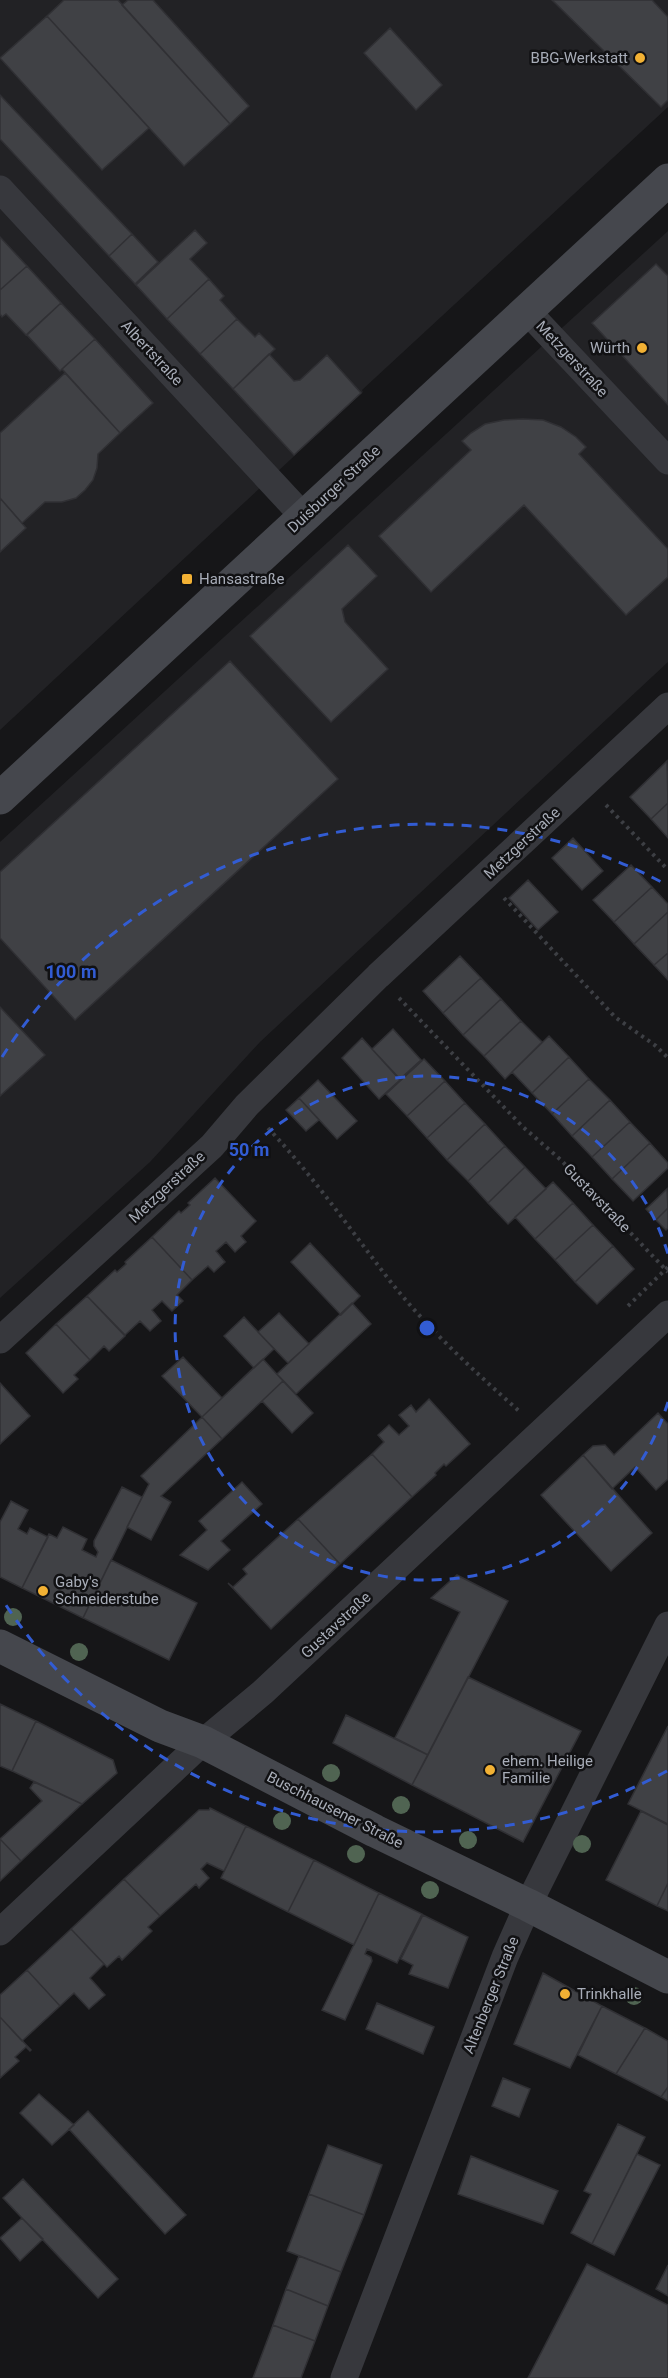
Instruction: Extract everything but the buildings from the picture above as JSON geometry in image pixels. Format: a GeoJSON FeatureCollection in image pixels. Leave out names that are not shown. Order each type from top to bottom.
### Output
{"type":"FeatureCollection","features":[{"type":"Feature","properties":{"kind":"main road","name":"Duisburger Straße"},"geometry":{"type":"LineString","coordinates":[[0,798],[668,180]]}},
{"type":"Feature","properties":{"kind":"main road","name":"Buschhausener Straße"},"geometry":{"type":"LineString","coordinates":[[0,1646],[160,1726],[203,1742],[375,1831],[528,1905],[668,1977]]}},
{"type":"Feature","properties":{"kind":"street","name":"Albertstraße"},"geometry":{"type":"LineString","coordinates":[[0,189],[304,517]]}},
{"type":"Feature","properties":{"kind":"street","name":"Metzgerstraße"},"geometry":{"type":"LineString","coordinates":[[525,310],[668,461]]}},
{"type":"Feature","properties":{"kind":"street","name":"Metzgerstraße"},"geometry":{"type":"LineString","coordinates":[[0,1340],[212,1146],[247,1105],[378,976],[668,706]]}},
{"type":"Feature","properties":{"kind":"street","name":"Gustavstraße"},"geometry":{"type":"LineString","coordinates":[[0,1932],[203,1742],[263,1692],[668,1314]]}},
{"type":"Feature","properties":{"kind":"street","name":"Altenberger Straße"},"geometry":{"type":"LineString","coordinates":[[344,2378],[505,1958],[528,1905],[668,1625]]}},
{"type":"Feature","properties":{"kind":"path"},"geometry":{"type":"LineString","coordinates":[[585,783],[668,870]]}},
{"type":"Feature","properties":{"kind":"path"},"geometry":{"type":"LineString","coordinates":[[486,877],[615,1017],[656,1046],[668,1059]]}},
{"type":"Feature","properties":{"kind":"path","name":"Gustavstraße"},"geometry":{"type":"LineString","coordinates":[[378,976],[523,1127],[561,1160],[668,1272]]}},
{"type":"Feature","properties":{"kind":"path"},"geometry":{"type":"LineString","coordinates":[[247,1105],[284,1144],[334,1205],[392,1283],[460,1358],[544,1431]]}},
{"type":"Feature","properties":{"kind":"shaded area"},"geometry":{"type":"Polygon","coordinates":[[[0,0],[668,0],[668,107],[0,730],[0,0]]]}},
{"type":"Feature","properties":{"kind":"shaded area"},"geometry":{"type":"Polygon","coordinates":[[[668,231],[668,662],[260,1042],[150,1162],[0,1298],[0,842],[668,231]]]}},
{"type":"Feature","properties":{"kind":"place","name":"BBG-Werkstatt"},"geometry":{"type":"Point","coordinates":[640,58]}},
{"type":"Feature","properties":{"kind":"place","name":"Würth"},"geometry":{"type":"Point","coordinates":[642,348]}},
{"type":"Feature","properties":{"kind":"place","name":"Hansastraße"},"geometry":{"type":"Point","coordinates":[187,579]}},
{"type":"Feature","properties":{"kind":"place","name":"Gaby's Schneiderstube"},"geometry":{"type":"Point","coordinates":[43,1591]}},
{"type":"Feature","properties":{"kind":"place","name":"ehem. Heilige Familie"},"geometry":{"type":"Point","coordinates":[490,1770]}},
{"type":"Feature","properties":{"kind":"place","name":"Trinkhalle"},"geometry":{"type":"Point","coordinates":[565,1994]}}]}
